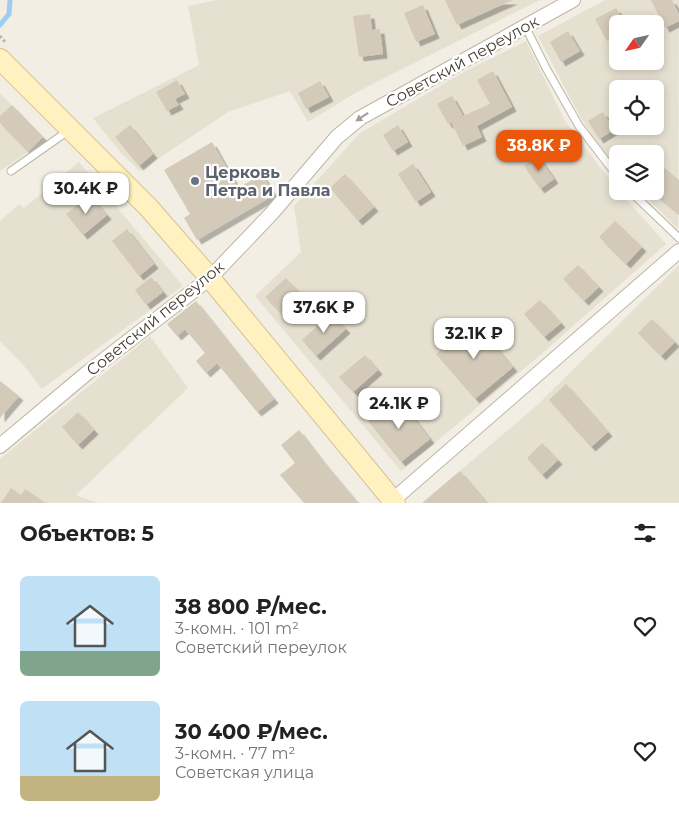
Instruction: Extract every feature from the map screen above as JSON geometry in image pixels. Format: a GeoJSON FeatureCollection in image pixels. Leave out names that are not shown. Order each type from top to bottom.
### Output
{"type":"FeatureCollection","features":[{"type":"Feature","properties":{"kind":"main road"},"geometry":{"type":"LineString","coordinates":[[3,50],[70,129],[149,208],[210,278],[392,502]]}},
{"type":"Feature","properties":{"kind":"street","name":"Советский переулок"},"geometry":{"type":"LineString","coordinates":[[0,446],[87,373],[210,278],[272,213],[337,137],[360,118],[573,0]]}},
{"type":"Feature","properties":{"kind":"street"},"geometry":{"type":"LineString","coordinates":[[392,502],[679,251]]}},
{"type":"Feature","properties":{"kind":"lane"},"geometry":{"type":"LineString","coordinates":[[525,26],[579,126],[609,165]]}},
{"type":"Feature","properties":{"kind":"lane"},"geometry":{"type":"LineString","coordinates":[[11,171],[70,129]]}},
{"type":"Feature","properties":{"kind":"lane"},"geometry":{"type":"LineString","coordinates":[[639,200],[679,238]]}},
{"type":"Feature","properties":{"kind":"path"},"geometry":{"type":"LineString","coordinates":[[0,36],[3,50]]}},
{"type":"Feature","properties":{"kind":"shaded area"},"geometry":{"type":"Polygon","coordinates":[[[217,0],[540,0],[355,93],[308,122],[290,91],[228,112],[140,171],[121,153],[93,118],[199,65],[188,6],[217,0]]]}},
{"type":"Feature","properties":{"kind":"shaded area"},"geometry":{"type":"Polygon","coordinates":[[[605,0],[679,0],[678,229],[649,200],[664,200],[664,145],[609,145],[609,158],[596,143],[538,36],[605,0]]]}},
{"type":"Feature","properties":{"kind":"shaded area"},"geometry":{"type":"Polygon","coordinates":[[[526,41],[565,121],[609,179],[609,200],[627,200],[666,244],[538,357],[401,471],[255,296],[301,252],[294,206],[360,133],[462,73],[526,41]]]}},
{"type":"Feature","properties":{"kind":"shaded area"},"geometry":{"type":"Polygon","coordinates":[[[0,93],[43,137],[28,152],[0,171],[0,93]]]}},
{"type":"Feature","properties":{"kind":"shaded area"},"geometry":{"type":"Polygon","coordinates":[[[79,162],[183,286],[42,389],[25,367],[0,341],[0,221],[19,204],[24,208],[79,162]]]}},
{"type":"Feature","properties":{"kind":"shaded area"},"geometry":{"type":"Polygon","coordinates":[[[679,265],[679,503],[433,503],[429,497],[535,407],[679,265]]]}},
{"type":"Feature","properties":{"kind":"shaded area"},"geometry":{"type":"Polygon","coordinates":[[[150,336],[188,388],[76,495],[98,503],[0,503],[0,459],[150,336]]]}},
{"type":"Feature","properties":{"kind":"building"},"geometry":{"type":"Polygon","coordinates":[[[445,0],[513,0],[457,25],[445,0]]]}},
{"type":"Feature","properties":{"kind":"building"},"geometry":{"type":"Polygon","coordinates":[[[651,0],[672,0],[679,14],[679,21],[665,28],[664,15],[658,15],[651,0]]]}},
{"type":"Feature","properties":{"kind":"building"},"geometry":{"type":"Polygon","coordinates":[[[423,5],[435,34],[416,42],[404,13],[423,5]]]}},
{"type":"Feature","properties":{"kind":"building"},"geometry":{"type":"Polygon","coordinates":[[[616,8],[620,15],[609,15],[609,40],[607,41],[595,19],[616,8]]]}},
{"type":"Feature","properties":{"kind":"building"},"geometry":{"type":"Polygon","coordinates":[[[370,14],[372,30],[380,29],[383,54],[359,57],[353,16],[370,14]]]}},
{"type":"Feature","properties":{"kind":"building"},"geometry":{"type":"Polygon","coordinates":[[[568,31],[580,51],[561,62],[550,42],[568,31]]]}},
{"type":"Feature","properties":{"kind":"building"},"geometry":{"type":"Polygon","coordinates":[[[493,71],[512,107],[477,126],[482,137],[463,146],[451,122],[448,124],[437,104],[452,96],[463,116],[490,104],[477,80],[493,71]]]}},
{"type":"Feature","properties":{"kind":"building"},"geometry":{"type":"Polygon","coordinates":[[[177,80],[185,94],[175,99],[179,105],[167,111],[156,92],[177,80]]]}},
{"type":"Feature","properties":{"kind":"building"},"geometry":{"type":"Polygon","coordinates":[[[320,81],[329,97],[306,109],[298,93],[320,81]]]}},
{"type":"Feature","properties":{"kind":"building"},"geometry":{"type":"Polygon","coordinates":[[[12,105],[43,137],[28,152],[0,123],[0,116],[12,105]]]}},
{"type":"Feature","properties":{"kind":"building"},"geometry":{"type":"Polygon","coordinates":[[[603,112],[609,122],[609,133],[599,139],[588,121],[603,112]]]}},
{"type":"Feature","properties":{"kind":"building"},"geometry":{"type":"Polygon","coordinates":[[[130,125],[153,154],[139,166],[115,137],[130,125]]]}},
{"type":"Feature","properties":{"kind":"building"},"geometry":{"type":"Polygon","coordinates":[[[398,125],[408,142],[393,151],[383,135],[398,125]]]}},
{"type":"Feature","properties":{"kind":"building"},"geometry":{"type":"Polygon","coordinates":[[[212,142],[238,188],[262,174],[274,195],[197,240],[184,218],[190,214],[164,170],[212,142]]]}},
{"type":"Feature","properties":{"kind":"building"},"geometry":{"type":"Polygon","coordinates":[[[538,156],[554,179],[540,189],[524,166],[538,156]]]}},
{"type":"Feature","properties":{"kind":"building"},"geometry":{"type":"Polygon","coordinates":[[[413,164],[431,192],[416,202],[398,174],[413,164]]]}},
{"type":"Feature","properties":{"kind":"building"},"geometry":{"type":"Polygon","coordinates":[[[664,168],[679,180],[679,214],[662,200],[664,200],[664,168]]]}},
{"type":"Feature","properties":{"kind":"building"},"geometry":{"type":"Polygon","coordinates":[[[345,174],[374,207],[358,221],[330,188],[345,174]]]}},
{"type":"Feature","properties":{"kind":"building"},"geometry":{"type":"Polygon","coordinates":[[[90,195],[107,215],[83,235],[66,214],[90,195]]]}},
{"type":"Feature","properties":{"kind":"building"},"geometry":{"type":"Polygon","coordinates":[[[615,221],[642,247],[626,264],[599,237],[615,221]]]}},
{"type":"Feature","properties":{"kind":"building"},"geometry":{"type":"Polygon","coordinates":[[[127,229],[154,264],[139,276],[112,241],[127,229]]]}},
{"type":"Feature","properties":{"kind":"building"},"geometry":{"type":"Polygon","coordinates":[[[578,265],[599,287],[584,301],[563,279],[578,265]]]}},
{"type":"Feature","properties":{"kind":"building"},"geometry":{"type":"Polygon","coordinates":[[[151,277],[163,292],[146,305],[135,290],[151,277]]]}},
{"type":"Feature","properties":{"kind":"building"},"geometry":{"type":"Polygon","coordinates":[[[286,278],[305,298],[284,317],[265,297],[286,278]]]}},
{"type":"Feature","properties":{"kind":"building"},"geometry":{"type":"Polygon","coordinates":[[[540,300],[561,323],[544,337],[524,314],[540,300]]]}},
{"type":"Feature","properties":{"kind":"building"},"geometry":{"type":"Polygon","coordinates":[[[196,301],[274,399],[257,412],[217,363],[206,373],[196,361],[205,353],[185,329],[177,336],[167,324],[196,301]]]}},
{"type":"Feature","properties":{"kind":"building"},"geometry":{"type":"Polygon","coordinates":[[[331,313],[346,329],[316,356],[302,340],[331,313]]]}},
{"type":"Feature","properties":{"kind":"building"},"geometry":{"type":"Polygon","coordinates":[[[652,319],[675,342],[661,356],[638,333],[652,319]]]}},
{"type":"Feature","properties":{"kind":"building"},"geometry":{"type":"Polygon","coordinates":[[[474,321],[513,367],[475,399],[436,354],[474,321]]]}},
{"type":"Feature","properties":{"kind":"building"},"geometry":{"type":"Polygon","coordinates":[[[365,355],[378,370],[353,392],[339,377],[365,355]]]}},
{"type":"Feature","properties":{"kind":"building"},"geometry":{"type":"Polygon","coordinates":[[[0,381],[19,396],[0,418],[0,381]]]}},
{"type":"Feature","properties":{"kind":"building"},"geometry":{"type":"Polygon","coordinates":[[[566,384],[608,432],[591,447],[549,400],[566,384]]]}},
{"type":"Feature","properties":{"kind":"building"},"geometry":{"type":"Polygon","coordinates":[[[398,397],[430,439],[401,462],[368,421],[398,397]]]}},
{"type":"Feature","properties":{"kind":"building"},"geometry":{"type":"Polygon","coordinates":[[[78,412],[94,430],[78,445],[62,427],[78,412]]]}},
{"type":"Feature","properties":{"kind":"building"},"geometry":{"type":"Polygon","coordinates":[[[299,430],[358,503],[304,503],[280,475],[295,463],[281,445],[299,430]]]}},
{"type":"Feature","properties":{"kind":"building"},"geometry":{"type":"Polygon","coordinates":[[[542,443],[558,460],[542,475],[527,458],[542,443]]]}},
{"type":"Feature","properties":{"kind":"building"},"geometry":{"type":"Polygon","coordinates":[[[460,471],[487,503],[422,503],[460,471]]]}},
{"type":"Feature","properties":{"kind":"building"},"geometry":{"type":"Polygon","coordinates":[[[11,488],[21,495],[25,489],[46,503],[1,503],[11,488]]]}},
{"type":"Feature","properties":{"kind":"waterway"},"geometry":{"type":"LineString","coordinates":[[0,25],[9,14],[10,0]]}},
{"type":"Feature","properties":{"kind":"place","name":"Церковь Петра и Павла"},"geometry":{"type":"Point","coordinates":[195,181]}}]}
